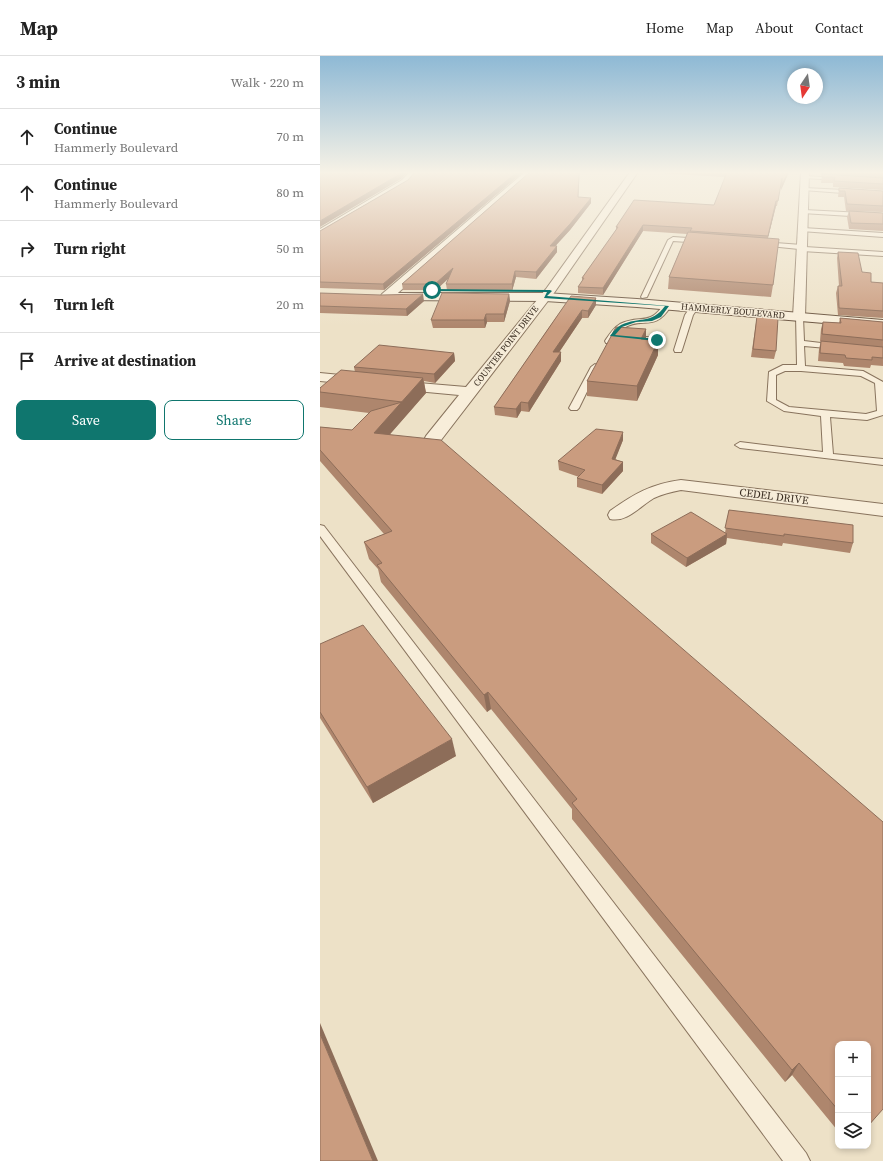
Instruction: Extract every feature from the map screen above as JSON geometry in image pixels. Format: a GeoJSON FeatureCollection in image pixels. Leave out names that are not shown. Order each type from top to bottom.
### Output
{"type":"FeatureCollection","features":[{"type":"Feature","properties":{"kind":"street"},"geometry":{"type":"LineString","coordinates":[[320,233],[336,224]]}},
{"type":"Feature","properties":{"kind":"street","name":"HAMMERLY BOULEVARD"},"geometry":{"type":"LineString","coordinates":[[467,224],[383,293],[547,294],[644,297],[799,313],[883,324]]}},
{"type":"Feature","properties":{"kind":"street","name":"COUNTER POINT DRIVE"},"geometry":{"type":"LineString","coordinates":[[432,440],[547,294],[597,224]]}},
{"type":"Feature","properties":{"kind":"street"},"geometry":{"type":"LineString","coordinates":[[799,313],[803,224]]}},
{"type":"Feature","properties":{"kind":"street","name":"HAMMERLY BOULEVARD"},"geometry":{"type":"LineString","coordinates":[[547,294],[694,308],[883,316]]}},
{"type":"Feature","properties":{"kind":"street"},"geometry":{"type":"LineString","coordinates":[[320,377],[470,392]]}},
{"type":"Feature","properties":{"kind":"street","name":"CEDEL DRIVE"},"geometry":{"type":"LineString","coordinates":[[617,515],[652,491],[681,485],[883,510]]}},
{"type":"Feature","properties":{"kind":"lane"},"geometry":{"type":"LineString","coordinates":[[802,230],[883,235]]}},
{"type":"Feature","properties":{"kind":"lane"},"geometry":{"type":"LineString","coordinates":[[644,297],[671,240],[710,241]]}},
{"type":"Feature","properties":{"kind":"lane"},"geometry":{"type":"LineString","coordinates":[[755,244],[883,254]]}},
{"type":"Feature","properties":{"kind":"lane"},"geometry":{"type":"LineString","coordinates":[[605,349],[612,336],[621,326],[635,321],[650,320],[659,316],[667,306]]}},
{"type":"Feature","properties":{"kind":"lane"},"geometry":{"type":"LineString","coordinates":[[678,350],[689,315],[694,308]]}},
{"type":"Feature","properties":{"kind":"lane"},"geometry":{"type":"LineString","coordinates":[[799,313],[801,368]]}},
{"type":"Feature","properties":{"kind":"lane"},"geometry":{"type":"LineString","coordinates":[[612,336],[657,340]]}},
{"type":"Feature","properties":{"kind":"lane"},"geometry":{"type":"LineString","coordinates":[[800,343],[845,347]]}},
{"type":"Feature","properties":{"kind":"lane"},"geometry":{"type":"LineString","coordinates":[[574,408],[598,362]]}},
{"type":"Feature","properties":{"kind":"lane"},"geometry":{"type":"LineString","coordinates":[[783,368],[801,368],[863,374],[879,382],[882,412],[867,417],[825,414],[787,409],[771,401],[772,374],[783,368]]}},
{"type":"Feature","properties":{"kind":"lane"},"geometry":{"type":"LineString","coordinates":[[825,414],[828,456]]}},
{"type":"Feature","properties":{"kind":"lane"},"geometry":{"type":"LineString","coordinates":[[740,445],[883,462]]}},
{"type":"Feature","properties":{"kind":"lane"},"geometry":{"type":"LineString","coordinates":[[320,528],[798,1161]]}},
{"type":"Feature","properties":{"kind":"building"},"geometry":{"type":"Polygon","coordinates":[[[333,224],[455,224],[383,284],[320,282],[320,231],[333,224]]]}},
{"type":"Feature","properties":{"kind":"building"},"geometry":{"type":"Polygon","coordinates":[[[471,224],[570,224],[550,246],[557,246],[536,272],[515,271],[512,284],[446,284],[453,268],[435,284],[402,284],[471,224]]]}},
{"type":"Feature","properties":{"kind":"building"},"geometry":{"type":"Polygon","coordinates":[[[618,224],[771,224],[768,236],[690,231],[692,228],[643,225],[603,288],[578,287],[584,278],[582,278],[618,227],[616,227],[618,224]]]}},
{"type":"Feature","properties":{"kind":"building"},"geometry":{"type":"Polygon","coordinates":[[[688,232],[779,239],[773,285],[669,277],[688,232]]]}},
{"type":"Feature","properties":{"kind":"building"},"geometry":{"type":"Polygon","coordinates":[[[838,252],[858,253],[862,272],[871,273],[871,282],[883,283],[883,311],[839,308],[838,286],[842,286],[838,252]]]}},
{"type":"Feature","properties":{"kind":"building"},"geometry":{"type":"Polygon","coordinates":[[[320,293],[381,295],[423,294],[406,309],[320,306],[320,293]]]}},
{"type":"Feature","properties":{"kind":"building"},"geometry":{"type":"Polygon","coordinates":[[[442,293],[509,294],[504,314],[486,314],[484,320],[431,320],[442,293]]]}},
{"type":"Feature","properties":{"kind":"building"},"geometry":{"type":"Polygon","coordinates":[[[571,296],[596,298],[588,311],[582,310],[553,352],[561,352],[528,403],[521,402],[516,409],[494,407],[510,384],[571,296]]]}},
{"type":"Feature","properties":{"kind":"building"},"geometry":{"type":"Polygon","coordinates":[[[757,316],[778,318],[776,351],[753,349],[757,316]]]}},
{"type":"Feature","properties":{"kind":"building"},"geometry":{"type":"Polygon","coordinates":[[[840,318],[883,322],[883,340],[822,334],[823,322],[841,323],[840,318]]]}},
{"type":"Feature","properties":{"kind":"building"},"geometry":{"type":"Polygon","coordinates":[[[616,327],[646,329],[641,339],[658,341],[637,386],[587,381],[616,327]]]}},
{"type":"Feature","properties":{"kind":"building"},"geometry":{"type":"Polygon","coordinates":[[[821,341],[883,347],[883,358],[872,357],[872,360],[846,358],[845,355],[820,353],[821,341]]]}},
{"type":"Feature","properties":{"kind":"building"},"geometry":{"type":"Polygon","coordinates":[[[379,345],[454,353],[434,374],[354,367],[379,345]]]}},
{"type":"Feature","properties":{"kind":"building"},"geometry":{"type":"Polygon","coordinates":[[[341,370],[423,378],[402,402],[320,392],[320,388],[341,370]]]}},
{"type":"Feature","properties":{"kind":"building"},"geometry":{"type":"Polygon","coordinates":[[[401,402],[374,433],[441,440],[883,822],[883,1109],[871,1123],[871,1041],[835,1041],[835,1106],[799,1063],[792,1070],[572,803],[577,799],[488,692],[484,695],[377,565],[382,563],[364,542],[392,531],[320,450],[320,427],[352,430],[371,411],[401,402]]]}},
{"type":"Feature","properties":{"kind":"building"},"geometry":{"type":"Polygon","coordinates":[[[596,429],[623,432],[612,459],[623,462],[602,485],[577,478],[585,470],[558,461],[596,429]]]}},
{"type":"Feature","properties":{"kind":"building"},"geometry":{"type":"Polygon","coordinates":[[[729,510],[853,525],[853,543],[725,528],[729,510]]]}},
{"type":"Feature","properties":{"kind":"building"},"geometry":{"type":"Polygon","coordinates":[[[691,512],[727,534],[687,558],[651,534],[691,512]]]}},
{"type":"Feature","properties":{"kind":"building"},"geometry":{"type":"Polygon","coordinates":[[[363,625],[452,739],[367,787],[320,712],[320,644],[363,625]]]}},
{"type":"Feature","properties":{"kind":"building"},"geometry":{"type":"Polygon","coordinates":[[[320,1034],[373,1161],[320,1161],[320,1034]]]}},
{"type":"Feature","properties":{"kind":"route"},"geometry":{"type":"LineString","coordinates":[[432,290],[521,289],[550,291],[545,297],[667,306],[659,316],[650,320],[635,321],[621,326],[612,336],[657,340]]}}]}
